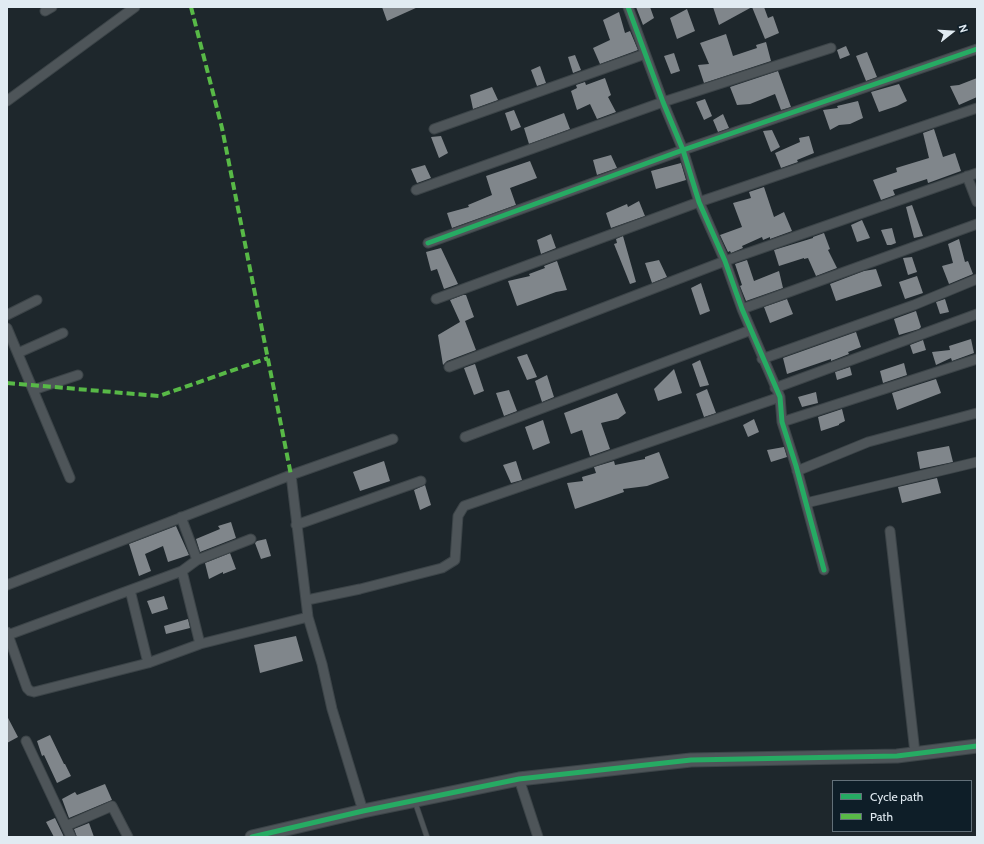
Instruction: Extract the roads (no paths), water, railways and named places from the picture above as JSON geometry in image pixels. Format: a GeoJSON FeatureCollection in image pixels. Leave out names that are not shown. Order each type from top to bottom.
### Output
{"type":"FeatureCollection","features":[{"type":"Feature","properties":{"kind":"street"},"geometry":{"type":"LineString","coordinates":[[7,100],[135,7]]}},
{"type":"Feature","properties":{"kind":"street"},"geometry":{"type":"LineString","coordinates":[[628,7],[663,102],[683,150],[699,202],[725,261],[742,310],[762,359],[780,397],[782,422],[824,570]]}},
{"type":"Feature","properties":{"kind":"street"},"geometry":{"type":"LineString","coordinates":[[416,190],[663,102],[831,48]]}},
{"type":"Feature","properties":{"kind":"street"},"geometry":{"type":"LineString","coordinates":[[428,243],[683,150],[977,49]]}},
{"type":"Feature","properties":{"kind":"street"},"geometry":{"type":"LineString","coordinates":[[434,130],[645,54]]}},
{"type":"Feature","properties":{"kind":"street"},"geometry":{"type":"LineString","coordinates":[[436,299],[699,202],[977,108]]}},
{"type":"Feature","properties":{"kind":"street"},"geometry":{"type":"LineString","coordinates":[[450,367],[725,261],[977,173]]}},
{"type":"Feature","properties":{"kind":"street"},"geometry":{"type":"LineString","coordinates":[[967,176],[977,202]]}},
{"type":"Feature","properties":{"kind":"street"},"geometry":{"type":"LineString","coordinates":[[742,310],[977,224]]}},
{"type":"Feature","properties":{"kind":"street"},"geometry":{"type":"LineString","coordinates":[[762,359],[914,305],[977,279]]}},
{"type":"Feature","properties":{"kind":"street"},"geometry":{"type":"LineString","coordinates":[[7,316],[36,300]]}},
{"type":"Feature","properties":{"kind":"street"},"geometry":{"type":"LineString","coordinates":[[775,388],[977,314]]}},
{"type":"Feature","properties":{"kind":"street"},"geometry":{"type":"LineString","coordinates":[[7,328],[70,478]]}},
{"type":"Feature","properties":{"kind":"street"},"geometry":{"type":"LineString","coordinates":[[465,437],[751,330]]}},
{"type":"Feature","properties":{"kind":"street"},"geometry":{"type":"LineString","coordinates":[[18,353],[62,333]]}},
{"type":"Feature","properties":{"kind":"street"},"geometry":{"type":"LineString","coordinates":[[782,422],[977,359]]}},
{"type":"Feature","properties":{"kind":"street"},"geometry":{"type":"LineString","coordinates":[[33,390],[78,375]]}},
{"type":"Feature","properties":{"kind":"street"},"geometry":{"type":"LineString","coordinates":[[307,600],[360,589],[442,568],[455,560],[458,516],[464,506],[780,397]]}},
{"type":"Feature","properties":{"kind":"street"},"geometry":{"type":"LineString","coordinates":[[797,471],[868,442],[977,413]]}},
{"type":"Feature","properties":{"kind":"street"},"geometry":{"type":"LineString","coordinates":[[7,585],[291,475],[393,439]]}},
{"type":"Feature","properties":{"kind":"street"},"geometry":{"type":"LineString","coordinates":[[806,503],[977,462]]}},
{"type":"Feature","properties":{"kind":"street"},"geometry":{"type":"LineString","coordinates":[[291,475],[308,617],[322,664],[336,722],[363,811]]}},
{"type":"Feature","properties":{"kind":"street"},"geometry":{"type":"LineString","coordinates":[[296,525],[421,481]]}},
{"type":"Feature","properties":{"kind":"street"},"geometry":{"type":"LineString","coordinates":[[181,517],[197,560]]}},
{"type":"Feature","properties":{"kind":"street"},"geometry":{"type":"LineString","coordinates":[[890,531],[915,753]]}},
{"type":"Feature","properties":{"kind":"street"},"geometry":{"type":"LineString","coordinates":[[251,539],[197,560],[182,571],[8,634],[27,688],[34,692],[148,663],[200,644],[308,617]]}},
{"type":"Feature","properties":{"kind":"street"},"geometry":{"type":"LineString","coordinates":[[182,571],[200,644]]}},
{"type":"Feature","properties":{"kind":"street"},"geometry":{"type":"LineString","coordinates":[[130,590],[148,663]]}},
{"type":"Feature","properties":{"kind":"street"},"geometry":{"type":"LineString","coordinates":[[26,741],[71,837]]}},
{"type":"Feature","properties":{"kind":"street"},"geometry":{"type":"LineString","coordinates":[[252,837],[363,811],[519,778],[691,760],[897,756],[977,746]]}},
{"type":"Feature","properties":{"kind":"street"},"geometry":{"type":"LineString","coordinates":[[519,778],[538,837]]}},
{"type":"Feature","properties":{"kind":"street"},"geometry":{"type":"LineString","coordinates":[[66,826],[112,806],[128,837]]}},
{"type":"Feature","properties":{"kind":"lane"},"geometry":{"type":"LineString","coordinates":[[414,800],[427,837]]}}]}
